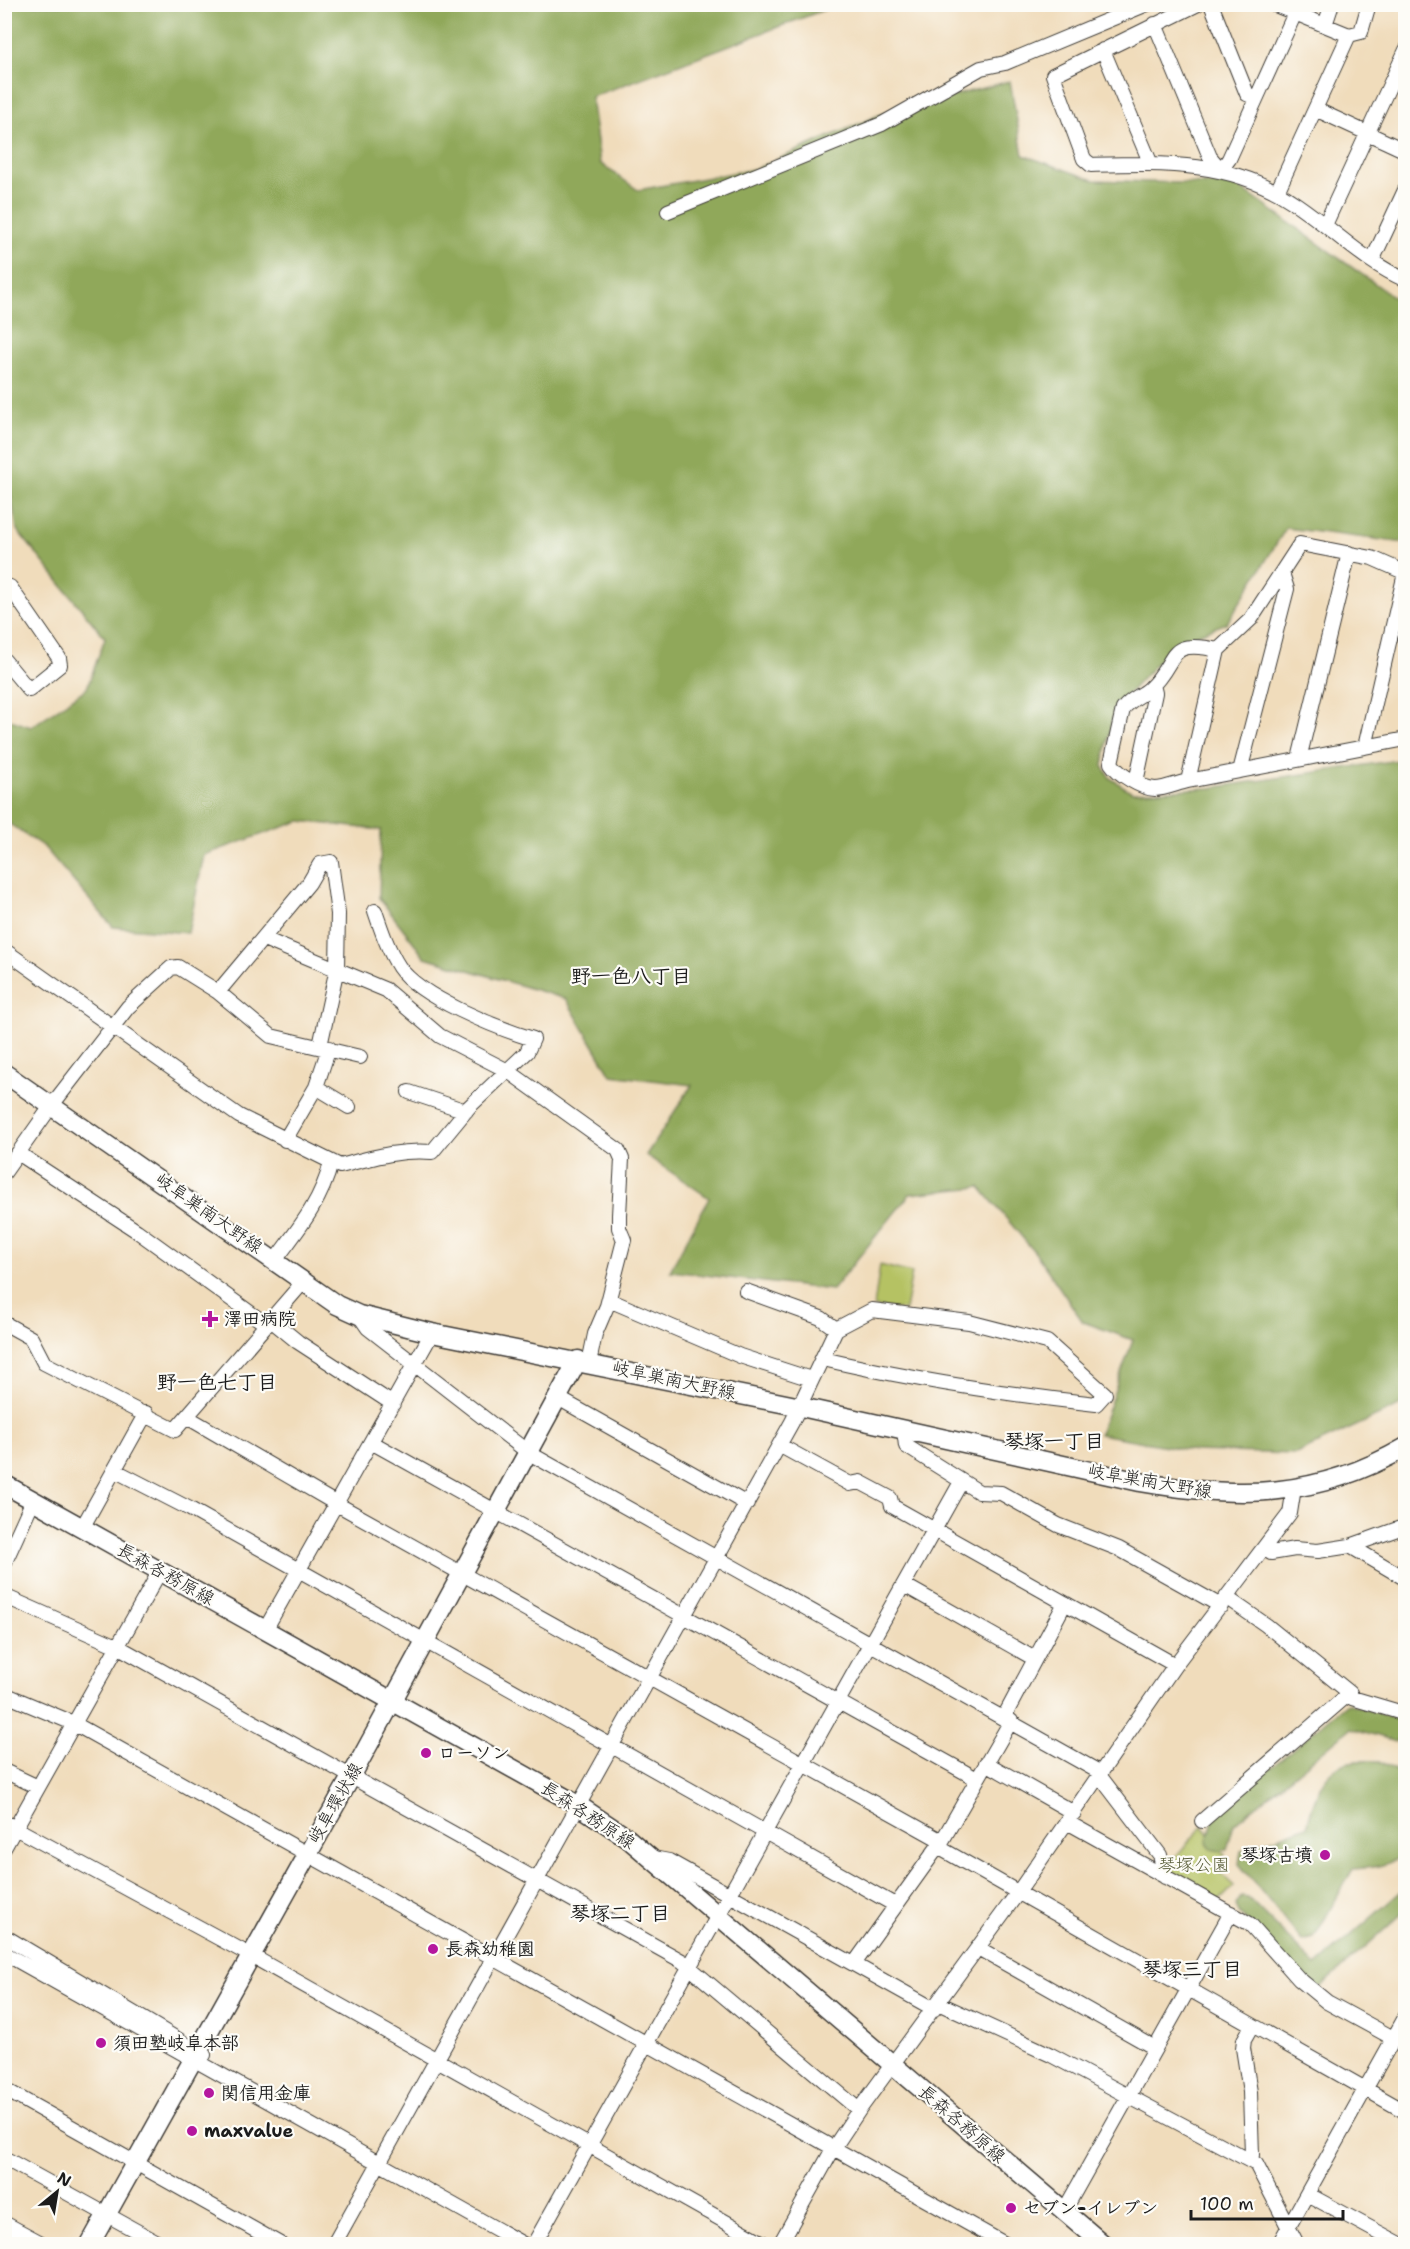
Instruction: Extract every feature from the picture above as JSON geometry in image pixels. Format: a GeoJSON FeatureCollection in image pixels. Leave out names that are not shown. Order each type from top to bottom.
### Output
{"type":"FeatureCollection","features":[{"type":"Feature","properties":{"kind":"main road","name":"岐阜巣南大野線"},"geometry":{"type":"LineString","coordinates":[[4,1073],[276,1259],[338,1305],[359,1315],[432,1333],[583,1361],[1140,1482],[1196,1492],[1231,1493],[1294,1488],[1337,1480],[1406,1448]]}},
{"type":"Feature","properties":{"kind":"main road","name":"岐阜環状線"},"geometry":{"type":"LineString","coordinates":[[90,2244],[194,2054],[351,1777],[558,1398],[583,1361]]}},
{"type":"Feature","properties":{"kind":"main road","name":"長森各務原線"},"geometry":{"type":"LineString","coordinates":[[4,1484],[578,1805],[653,1858],[1101,2244]]}},
{"type":"Feature","properties":{"kind":"street"},"geometry":{"type":"LineString","coordinates":[[668,211],[882,124],[981,68],[1005,63],[1147,4]]}},
{"type":"Feature","properties":{"kind":"street"},"geometry":{"type":"LineString","coordinates":[[1198,4],[1053,75],[1084,159],[1091,165],[1150,162],[1221,170],[1252,179],[1277,192],[1325,225],[1371,261],[1406,280]]}},
{"type":"Feature","properties":{"kind":"street"},"geometry":{"type":"LineString","coordinates":[[1211,4],[1247,94],[1256,98]]}},
{"type":"Feature","properties":{"kind":"street"},"geometry":{"type":"LineString","coordinates":[[1273,4],[1349,35],[1361,32],[1369,4]]}},
{"type":"Feature","properties":{"kind":"street"},"geometry":{"type":"LineString","coordinates":[[1325,25],[1332,4]]}},
{"type":"Feature","properties":{"kind":"street"},"geometry":{"type":"LineString","coordinates":[[1221,170],[1295,13]]}},
{"type":"Feature","properties":{"kind":"street"},"geometry":{"type":"LineString","coordinates":[[1155,24],[1210,157],[1221,170]]}},
{"type":"Feature","properties":{"kind":"street"},"geometry":{"type":"LineString","coordinates":[[1277,192],[1349,35]]}},
{"type":"Feature","properties":{"kind":"street"},"geometry":{"type":"LineString","coordinates":[[1103,50],[1150,162]]}},
{"type":"Feature","properties":{"kind":"street"},"geometry":{"type":"LineString","coordinates":[[1325,225],[1406,50]]}},
{"type":"Feature","properties":{"kind":"street"},"geometry":{"type":"LineString","coordinates":[[1315,109],[1406,151]]}},
{"type":"Feature","properties":{"kind":"street"},"geometry":{"type":"LineString","coordinates":[[1371,261],[1400,214],[1406,188]]}},
{"type":"Feature","properties":{"kind":"street"},"geometry":{"type":"LineString","coordinates":[[1188,781],[1218,650],[1251,619],[1300,544],[1372,558],[1405,573],[1365,747]]}},
{"type":"Feature","properties":{"kind":"street"},"geometry":{"type":"LineString","coordinates":[[1299,759],[1349,553]]}},
{"type":"Feature","properties":{"kind":"street"},"geometry":{"type":"LineString","coordinates":[[1240,771],[1287,589],[1282,573]]}},
{"type":"Feature","properties":{"kind":"street"},"geometry":{"type":"LineString","coordinates":[[4,585],[10,587],[59,658],[60,665],[29,690],[4,660]]}},
{"type":"Feature","properties":{"kind":"street"},"geometry":{"type":"LineString","coordinates":[[1218,650],[1189,646],[1181,648],[1172,654],[1153,685],[1123,709],[1111,763],[1127,778],[1155,789],[1406,739]]}},
{"type":"Feature","properties":{"kind":"street"},"geometry":{"type":"LineString","coordinates":[[1136,782],[1155,693],[1153,685]]}},
{"type":"Feature","properties":{"kind":"street"},"geometry":{"type":"LineString","coordinates":[[218,992],[309,884],[320,864],[331,862],[338,914],[337,968],[325,1047],[316,1087],[285,1140]]}},
{"type":"Feature","properties":{"kind":"street"},"geometry":{"type":"LineString","coordinates":[[4,950],[239,1116],[340,1166],[388,1153],[414,1150],[432,1152],[466,1111],[526,1052],[533,1039],[485,1023],[417,983],[401,969],[382,932],[375,911]]}},
{"type":"Feature","properties":{"kind":"street"},"geometry":{"type":"LineString","coordinates":[[264,939],[337,968],[388,992],[440,1036],[508,1071],[618,1150],[622,1167],[619,1228],[624,1240],[609,1300],[583,1361]]}},
{"type":"Feature","properties":{"kind":"street"},"geometry":{"type":"LineString","coordinates":[[4,1173],[52,1105],[128,1007],[171,968],[178,967],[218,992],[271,1036],[360,1057]]}},
{"type":"Feature","properties":{"kind":"street"},"geometry":{"type":"LineString","coordinates":[[388,992],[401,969]]}},
{"type":"Feature","properties":{"kind":"street"},"geometry":{"type":"LineString","coordinates":[[316,1087],[348,1107]]}},
{"type":"Feature","properties":{"kind":"street"},"geometry":{"type":"LineString","coordinates":[[409,1092],[466,1111]]}},
{"type":"Feature","properties":{"kind":"street"},"geometry":{"type":"LineString","coordinates":[[18,1153],[393,1404]]}},
{"type":"Feature","properties":{"kind":"street"},"geometry":{"type":"LineString","coordinates":[[276,1259],[318,1200],[326,1185],[331,1163]]}},
{"type":"Feature","properties":{"kind":"street"},"geometry":{"type":"LineString","coordinates":[[4,1323],[31,1338],[44,1363],[146,1413],[175,1430],[305,1280]]}},
{"type":"Feature","properties":{"kind":"street"},"geometry":{"type":"LineString","coordinates":[[746,1290],[821,1318],[836,1329]]}},
{"type":"Feature","properties":{"kind":"street"},"geometry":{"type":"LineString","coordinates":[[609,1300],[740,1356],[811,1379]]}},
{"type":"Feature","properties":{"kind":"street"},"geometry":{"type":"LineString","coordinates":[[334,2244],[801,1407],[811,1379],[836,1329],[872,1310],[969,1322],[1047,1341],[1105,1394],[1096,1404],[1058,1400],[894,1376],[823,1359]]}},
{"type":"Feature","properties":{"kind":"street"},"geometry":{"type":"LineString","coordinates":[[359,1315],[368,1328],[529,1453],[1007,1719],[1100,1774],[1160,1855],[1166,1877]]}},
{"type":"Feature","properties":{"kind":"street"},"geometry":{"type":"LineString","coordinates":[[265,1630],[335,1503],[417,1364],[432,1333]]}},
{"type":"Feature","properties":{"kind":"street"},"geometry":{"type":"LineString","coordinates":[[558,1398],[747,1504]]}},
{"type":"Feature","properties":{"kind":"street"},"geometry":{"type":"LineString","coordinates":[[82,1528],[146,1413]]}},
{"type":"Feature","properties":{"kind":"street"},"geometry":{"type":"LineString","coordinates":[[187,1417],[335,1503],[804,1764],[940,1844],[1017,1894],[1406,2112]]}},
{"type":"Feature","properties":{"kind":"street"},"geometry":{"type":"LineString","coordinates":[[904,1430],[906,1446],[961,1482],[979,1492],[1001,1493],[1058,1525],[1119,1549],[1224,1602],[1266,1625],[1350,1693],[1352,1698],[1406,1714]]}},
{"type":"Feature","properties":{"kind":"street"},"geometry":{"type":"LineString","coordinates":[[370,1443],[977,1779]]}},
{"type":"Feature","properties":{"kind":"street"},"geometry":{"type":"LineString","coordinates":[[779,1445],[850,1484],[860,1482],[890,1498],[892,1506],[1176,1665]]}},
{"type":"Feature","properties":{"kind":"street"},"geometry":{"type":"LineString","coordinates":[[114,1470],[190,1509],[895,1905]]}},
{"type":"Feature","properties":{"kind":"street"},"geometry":{"type":"LineString","coordinates":[[534,2244],[961,1482]]}},
{"type":"Feature","properties":{"kind":"street"},"geometry":{"type":"LineString","coordinates":[[780,2244],[833,2149],[859,2110],[1017,1894],[1176,1665],[1290,1513],[1294,1488]]}},
{"type":"Feature","properties":{"kind":"street"},"geometry":{"type":"LineString","coordinates":[[4,1564],[33,1500]]}},
{"type":"Feature","properties":{"kind":"street"},"geometry":{"type":"LineString","coordinates":[[1265,1549],[1271,1552],[1296,1549],[1318,1551],[1350,1546],[1406,1526]]}},
{"type":"Feature","properties":{"kind":"street"},"geometry":{"type":"LineString","coordinates":[[1350,1546],[1406,1579]]}},
{"type":"Feature","properties":{"kind":"street"},"geometry":{"type":"LineString","coordinates":[[4,1848],[10,1825],[39,1787],[160,1570]]}},
{"type":"Feature","properties":{"kind":"street"},"geometry":{"type":"LineString","coordinates":[[904,1585],[1035,1659]]}},
{"type":"Feature","properties":{"kind":"street"},"geometry":{"type":"LineString","coordinates":[[4,1596],[117,1646],[682,1961],[859,2110]]}},
{"type":"Feature","properties":{"kind":"street"},"geometry":{"type":"LineString","coordinates":[[854,1964],[940,1844],[986,1763],[1035,1659],[1065,1603]]}},
{"type":"Feature","properties":{"kind":"street"},"geometry":{"type":"LineString","coordinates":[[1202,1821],[1350,1693]]}},
{"type":"Feature","properties":{"kind":"street"},"geometry":{"type":"LineString","coordinates":[[4,1694],[73,1724],[1005,2244]]}},
{"type":"Feature","properties":{"kind":"street"},"geometry":{"type":"LineString","coordinates":[[986,1763],[1166,1877],[1250,1924],[1299,1979],[1327,2002],[1393,2038]]}},
{"type":"Feature","properties":{"kind":"street"},"geometry":{"type":"LineString","coordinates":[[4,1771],[39,1787]]}},
{"type":"Feature","properties":{"kind":"street"},"geometry":{"type":"LineString","coordinates":[[10,1825],[250,1955],[765,2244]]}},
{"type":"Feature","properties":{"kind":"street"},"geometry":{"type":"LineString","coordinates":[[653,1858],[669,1861],[854,1964],[936,2006],[1051,2055],[1250,2161],[1262,2172],[1297,2244]]}},
{"type":"Feature","properties":{"kind":"street"},"geometry":{"type":"LineString","coordinates":[[1064,2211],[1231,1913]]}},
{"type":"Feature","properties":{"kind":"street"},"geometry":{"type":"LineString","coordinates":[[4,1936],[259,2097],[524,2244]]}},
{"type":"Feature","properties":{"kind":"street"},"geometry":{"type":"LineString","coordinates":[[978,1948],[1155,2048]]}},
{"type":"Feature","properties":{"kind":"street"},"geometry":{"type":"LineString","coordinates":[[4,1953],[194,2054]]}},
{"type":"Feature","properties":{"kind":"street"},"geometry":{"type":"LineString","coordinates":[[1279,2244],[1406,2016]]}},
{"type":"Feature","properties":{"kind":"street"},"geometry":{"type":"LineString","coordinates":[[1250,2161],[1252,2155],[1250,2092],[1243,2049],[1244,2040],[1252,2026]]}},
{"type":"Feature","properties":{"kind":"street"},"geometry":{"type":"LineString","coordinates":[[4,2089],[280,2244]]}},
{"type":"Feature","properties":{"kind":"street"},"geometry":{"type":"LineString","coordinates":[[4,2158],[160,2244]]}},
{"type":"Feature","properties":{"kind":"street"},"geometry":{"type":"LineString","coordinates":[[1307,2194],[1400,2244]]}},
{"type":"Feature","properties":{"kind":"street"},"geometry":{"type":"LineString","coordinates":[[4,2223],[43,2244]]}},
{"type":"Feature","properties":{"kind":"green space"},"geometry":{"type":"Polygon","coordinates":[[[4,5],[837,5],[591,97],[600,163],[638,190],[755,169],[879,115],[1010,81],[1023,155],[1094,180],[1236,185],[1405,305],[1405,543],[1286,528],[1227,623],[1175,643],[1114,709],[1103,766],[1110,778],[1132,792],[1210,788],[1405,759],[1405,1400],[1399,1406],[1296,1454],[1194,1451],[1099,1434],[1133,1340],[1083,1322],[1037,1255],[980,1187],[910,1194],[832,1290],[670,1271],[709,1198],[646,1155],[692,1085],[611,1075],[566,999],[425,957],[379,898],[381,830],[300,821],[204,855],[188,933],[113,927],[44,847],[5,821],[5,718],[31,727],[87,688],[105,638],[17,530],[5,461],[4,5]]]}},
{"type":"Feature","properties":{"kind":"green space"},"geometry":{"type":"Polygon","coordinates":[[[880,1265],[912,1273],[905,1310],[874,1307],[880,1265]]]}},
{"type":"Feature","properties":{"kind":"green space"},"geometry":{"type":"Polygon","coordinates":[[[1347,1703],[1405,1722],[1405,1744],[1351,1728],[1234,1824],[1227,1849],[1221,1851],[1211,1849],[1207,1843],[1214,1816],[1347,1703]]]}},
{"type":"Feature","properties":{"kind":"green space"},"geometry":{"type":"Polygon","coordinates":[[[1353,1761],[1379,1761],[1405,1776],[1407,1827],[1404,1851],[1389,1863],[1353,1869],[1314,1938],[1302,1941],[1239,1864],[1241,1851],[1307,1826],[1320,1787],[1332,1771],[1340,1765],[1353,1761]]]}},
{"type":"Feature","properties":{"kind":"green space","name":"琴塚公園"},"geometry":{"type":"Polygon","coordinates":[[[1203,1826],[1225,1855],[1215,1868],[1234,1886],[1217,1903],[1169,1872],[1168,1865],[1203,1826]]]}},
{"type":"Feature","properties":{"kind":"green space"},"geometry":{"type":"Polygon","coordinates":[[[1405,1888],[1405,1911],[1320,1988],[1301,1977],[1239,1913],[1236,1905],[1241,1897],[1248,1898],[1316,1966],[1405,1888]]]}},
{"type":"Feature","properties":{"kind":"place","name":"澤田病院"},"geometry":{"type":"Point","coordinates":[210,1319]}},
{"type":"Feature","properties":{"kind":"place","name":"ローソン"},"geometry":{"type":"Point","coordinates":[426,1753]}},
{"type":"Feature","properties":{"kind":"place","name":"琴塚古墳"},"geometry":{"type":"Point","coordinates":[1325,1855]}},
{"type":"Feature","properties":{"kind":"place","name":"長森幼稚園"},"geometry":{"type":"Point","coordinates":[433,1949]}},
{"type":"Feature","properties":{"kind":"place","name":"須田塾岐阜本部"},"geometry":{"type":"Point","coordinates":[101,2043]}},
{"type":"Feature","properties":{"kind":"place","name":"関信用金庫"},"geometry":{"type":"Point","coordinates":[209,2093]}},
{"type":"Feature","properties":{"kind":"place","name":"maxvalue"},"geometry":{"type":"Point","coordinates":[192,2131]}},
{"type":"Feature","properties":{"kind":"place","name":"セブン-イレブン"},"geometry":{"type":"Point","coordinates":[1011,2208]}},
{"type":"Feature","properties":{"kind":"district","name":"野一色八丁目"},"geometry":{"type":"Point","coordinates":[631,976]}},
{"type":"Feature","properties":{"kind":"district","name":"野一色七丁目"},"geometry":{"type":"Point","coordinates":[217,1382]}},
{"type":"Feature","properties":{"kind":"district","name":"琴塚一丁目"},"geometry":{"type":"Point","coordinates":[1054,1441]}},
{"type":"Feature","properties":{"kind":"district","name":"琴塚二丁目"},"geometry":{"type":"Point","coordinates":[620,1913]}},
{"type":"Feature","properties":{"kind":"district","name":"琴塚三丁目"},"geometry":{"type":"Point","coordinates":[1192,1969]}}]}
